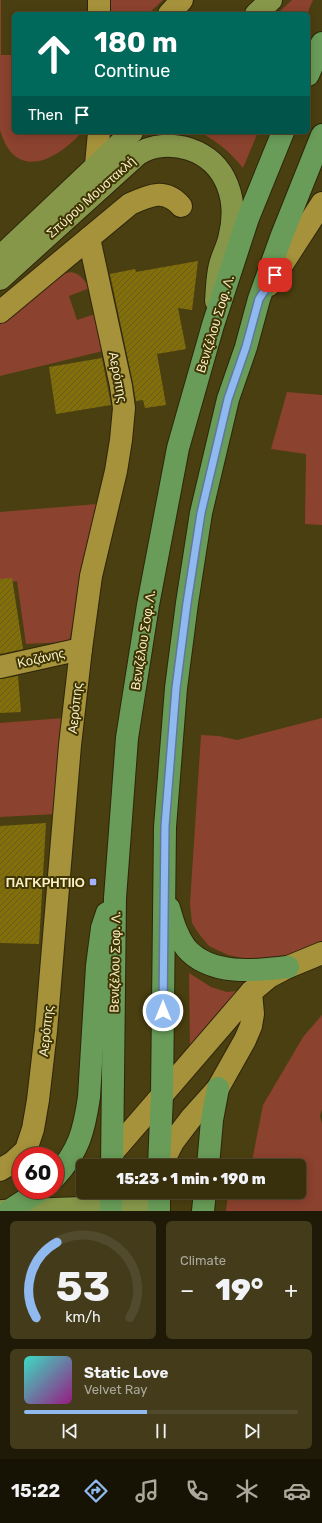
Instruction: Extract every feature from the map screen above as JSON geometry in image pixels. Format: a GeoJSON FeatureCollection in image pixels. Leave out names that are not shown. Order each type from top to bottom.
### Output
{"type":"FeatureCollection","features":[{"type":"Feature","properties":{"kind":"main road"},"geometry":{"type":"LineString","coordinates":[[258,12],[271,0]]}},
{"type":"Feature","properties":{"kind":"main road"},"geometry":{"type":"LineString","coordinates":[[310,70],[322,43]]}},
{"type":"Feature","properties":{"kind":"main road","name":"Σπύρου Μουστακλή"},"geometry":{"type":"LineString","coordinates":[[0,257],[130,134]]}},
{"type":"Feature","properties":{"kind":"main road","name":"Βενιζέλου Σοφ. Λ."},"geometry":{"type":"LineString","coordinates":[[112,1159],[116,898],[127,738],[148,605],[178,448],[214,325],[248,218],[282,134]]}},
{"type":"Feature","properties":{"kind":"main road"},"geometry":{"type":"LineString","coordinates":[[160,1159],[165,826],[176,688],[201,513],[228,399],[246,347],[259,299],[282,235],[322,135]]}},
{"type":"Feature","properties":{"kind":"main road","name":"Σπύρου Μουστακλή"},"geometry":{"type":"LineString","coordinates":[[0,279],[137,155],[143,151],[156,147],[181,147],[195,151],[210,160],[222,173],[232,201],[232,225],[220,266],[214,325]]}},
{"type":"Feature","properties":{"kind":"main road"},"geometry":{"type":"LineString","coordinates":[[164,892],[177,933],[187,948],[202,960],[216,966],[247,971],[288,967]]}},
{"type":"Feature","properties":{"kind":"main road"},"geometry":{"type":"LineString","coordinates":[[64,1166],[74,1154],[82,1135],[86,1116],[89,1097],[99,947],[102,928],[107,914],[116,898]]}},
{"type":"Feature","properties":{"kind":"main road"},"geometry":{"type":"LineString","coordinates":[[209,1159],[212,1120],[218,1088]]}},
{"type":"Feature","properties":{"kind":"main road"},"geometry":{"type":"LineString","coordinates":[[6,1210],[25,1199]]}},
{"type":"Feature","properties":{"kind":"main road"},"geometry":{"type":"LineString","coordinates":[[203,1211],[204,1199]]}},
{"type":"Feature","properties":{"kind":"main road"},"geometry":{"type":"LineString","coordinates":[[6,1210],[111,1203],[159,1203]]}},
{"type":"Feature","properties":{"kind":"street"},"geometry":{"type":"LineString","coordinates":[[99,0],[99,12]]}},
{"type":"Feature","properties":{"kind":"street"},"geometry":{"type":"LineString","coordinates":[[171,12],[182,0]]}},
{"type":"Feature","properties":{"kind":"street"},"geometry":{"type":"LineString","coordinates":[[96,165],[99,134]]}},
{"type":"Feature","properties":{"kind":"street"},"geometry":{"type":"LineString","coordinates":[[0,312],[130,204],[147,196],[166,195],[174,199],[181,206]]}},
{"type":"Feature","properties":{"kind":"street"},"geometry":{"type":"LineString","coordinates":[[259,299],[322,203]]}},
{"type":"Feature","properties":{"kind":"street","name":"Αερόπης"},"geometry":{"type":"LineString","coordinates":[[0,1170],[13,1162],[26,1150],[33,1129],[38,1100],[46,1031],[70,745],[81,649],[91,576],[116,471],[124,408],[121,386],[89,238]]}},
{"type":"Feature","properties":{"kind":"street","name":"Κοζάνης"},"geometry":{"type":"LineString","coordinates":[[0,667],[81,649]]}},
{"type":"Feature","properties":{"kind":"street"},"geometry":{"type":"LineString","coordinates":[[112,1159],[162,1095],[252,992],[269,977],[288,967],[322,953]]}},
{"type":"Feature","properties":{"kind":"street"},"geometry":{"type":"LineString","coordinates":[[164,1159],[173,1142],[192,1117],[218,1088],[244,1040],[251,1026],[253,1014],[252,992]]}},
{"type":"Feature","properties":{"kind":"shaded area"},"geometry":{"type":"Polygon","coordinates":[[[1,0],[1,55],[12,55],[12,134],[80,134],[72,142],[49,158],[37,161],[26,161],[15,156],[7,146],[0,130],[1,0]]]}},
{"type":"Feature","properties":{"kind":"shaded area"},"geometry":{"type":"Polygon","coordinates":[[[110,0],[163,0],[150,12],[110,12],[110,0]]]}},
{"type":"Feature","properties":{"kind":"shaded area"},"geometry":{"type":"Polygon","coordinates":[[[292,0],[313,0],[308,12],[279,12],[292,0]]]}},
{"type":"Feature","properties":{"kind":"shaded area"},"geometry":{"type":"Polygon","coordinates":[[[203,134],[257,134],[243,168],[233,157],[213,140],[203,134]]]}},
{"type":"Feature","properties":{"kind":"shaded area"},"geometry":{"type":"Polygon","coordinates":[[[71,272],[80,276],[90,288],[69,296],[77,320],[95,314],[103,351],[0,376],[0,323],[62,274],[71,272]]]}},
{"type":"Feature","properties":{"kind":"shaded area"},"geometry":{"type":"Polygon","coordinates":[[[287,392],[322,395],[322,525],[305,524],[306,454],[271,449],[287,392]]]}},
{"type":"Feature","properties":{"kind":"shaded area"},"geometry":{"type":"Polygon","coordinates":[[[97,504],[69,642],[26,644],[17,581],[0,584],[0,512],[97,504]]]}},
{"type":"Feature","properties":{"kind":"shaded area"},"geometry":{"type":"Polygon","coordinates":[[[63,718],[56,814],[0,817],[0,723],[63,718]]]}},
{"type":"Feature","properties":{"kind":"shaded area"},"geometry":{"type":"Polygon","coordinates":[[[322,718],[322,941],[286,958],[252,960],[228,955],[209,946],[192,923],[190,903],[201,735],[219,736],[237,740],[322,718]]]}},
{"type":"Feature","properties":{"kind":"shaded area"},"geometry":{"type":"Polygon","coordinates":[[[189,973],[211,987],[227,992],[238,991],[190,1052],[189,973]]]}},
{"type":"Feature","properties":{"kind":"shaded area"},"geometry":{"type":"Polygon","coordinates":[[[322,1015],[322,1109],[320,1116],[322,1124],[322,1211],[226,1211],[227,1199],[306,1199],[306,1159],[252,1159],[263,1105],[303,1037],[322,1015]]]}},
{"type":"Feature","properties":{"kind":"building"},"geometry":{"type":"Polygon","coordinates":[[[198,261],[192,310],[178,308],[186,349],[157,354],[166,405],[145,408],[143,400],[136,401],[110,274],[135,269],[136,272],[198,261]]]}},
{"type":"Feature","properties":{"kind":"building"},"geometry":{"type":"Polygon","coordinates":[[[102,358],[111,405],[56,414],[49,367],[102,358]]]}},
{"type":"Feature","properties":{"kind":"building"},"geometry":{"type":"Polygon","coordinates":[[[12,578],[23,649],[0,654],[0,579],[12,578]]]}},
{"type":"Feature","properties":{"kind":"building"},"geometry":{"type":"Polygon","coordinates":[[[18,676],[21,712],[0,713],[0,679],[18,676]]]}},
{"type":"Feature","properties":{"kind":"building"},"geometry":{"type":"Polygon","coordinates":[[[46,823],[39,944],[0,943],[0,826],[46,823]]]}},
{"type":"Feature","properties":{"kind":"place","name":"ΠΑΓΚΡΗΤΙΙΟ"},"geometry":{"type":"Point","coordinates":[93,882]}},
{"type":"Feature","properties":{"kind":"route"},"geometry":{"type":"LineString","coordinates":[[163,1011],[165,826],[176,688],[187,603],[201,513],[228,399],[246,347],[259,299],[275,275]]}}]}
